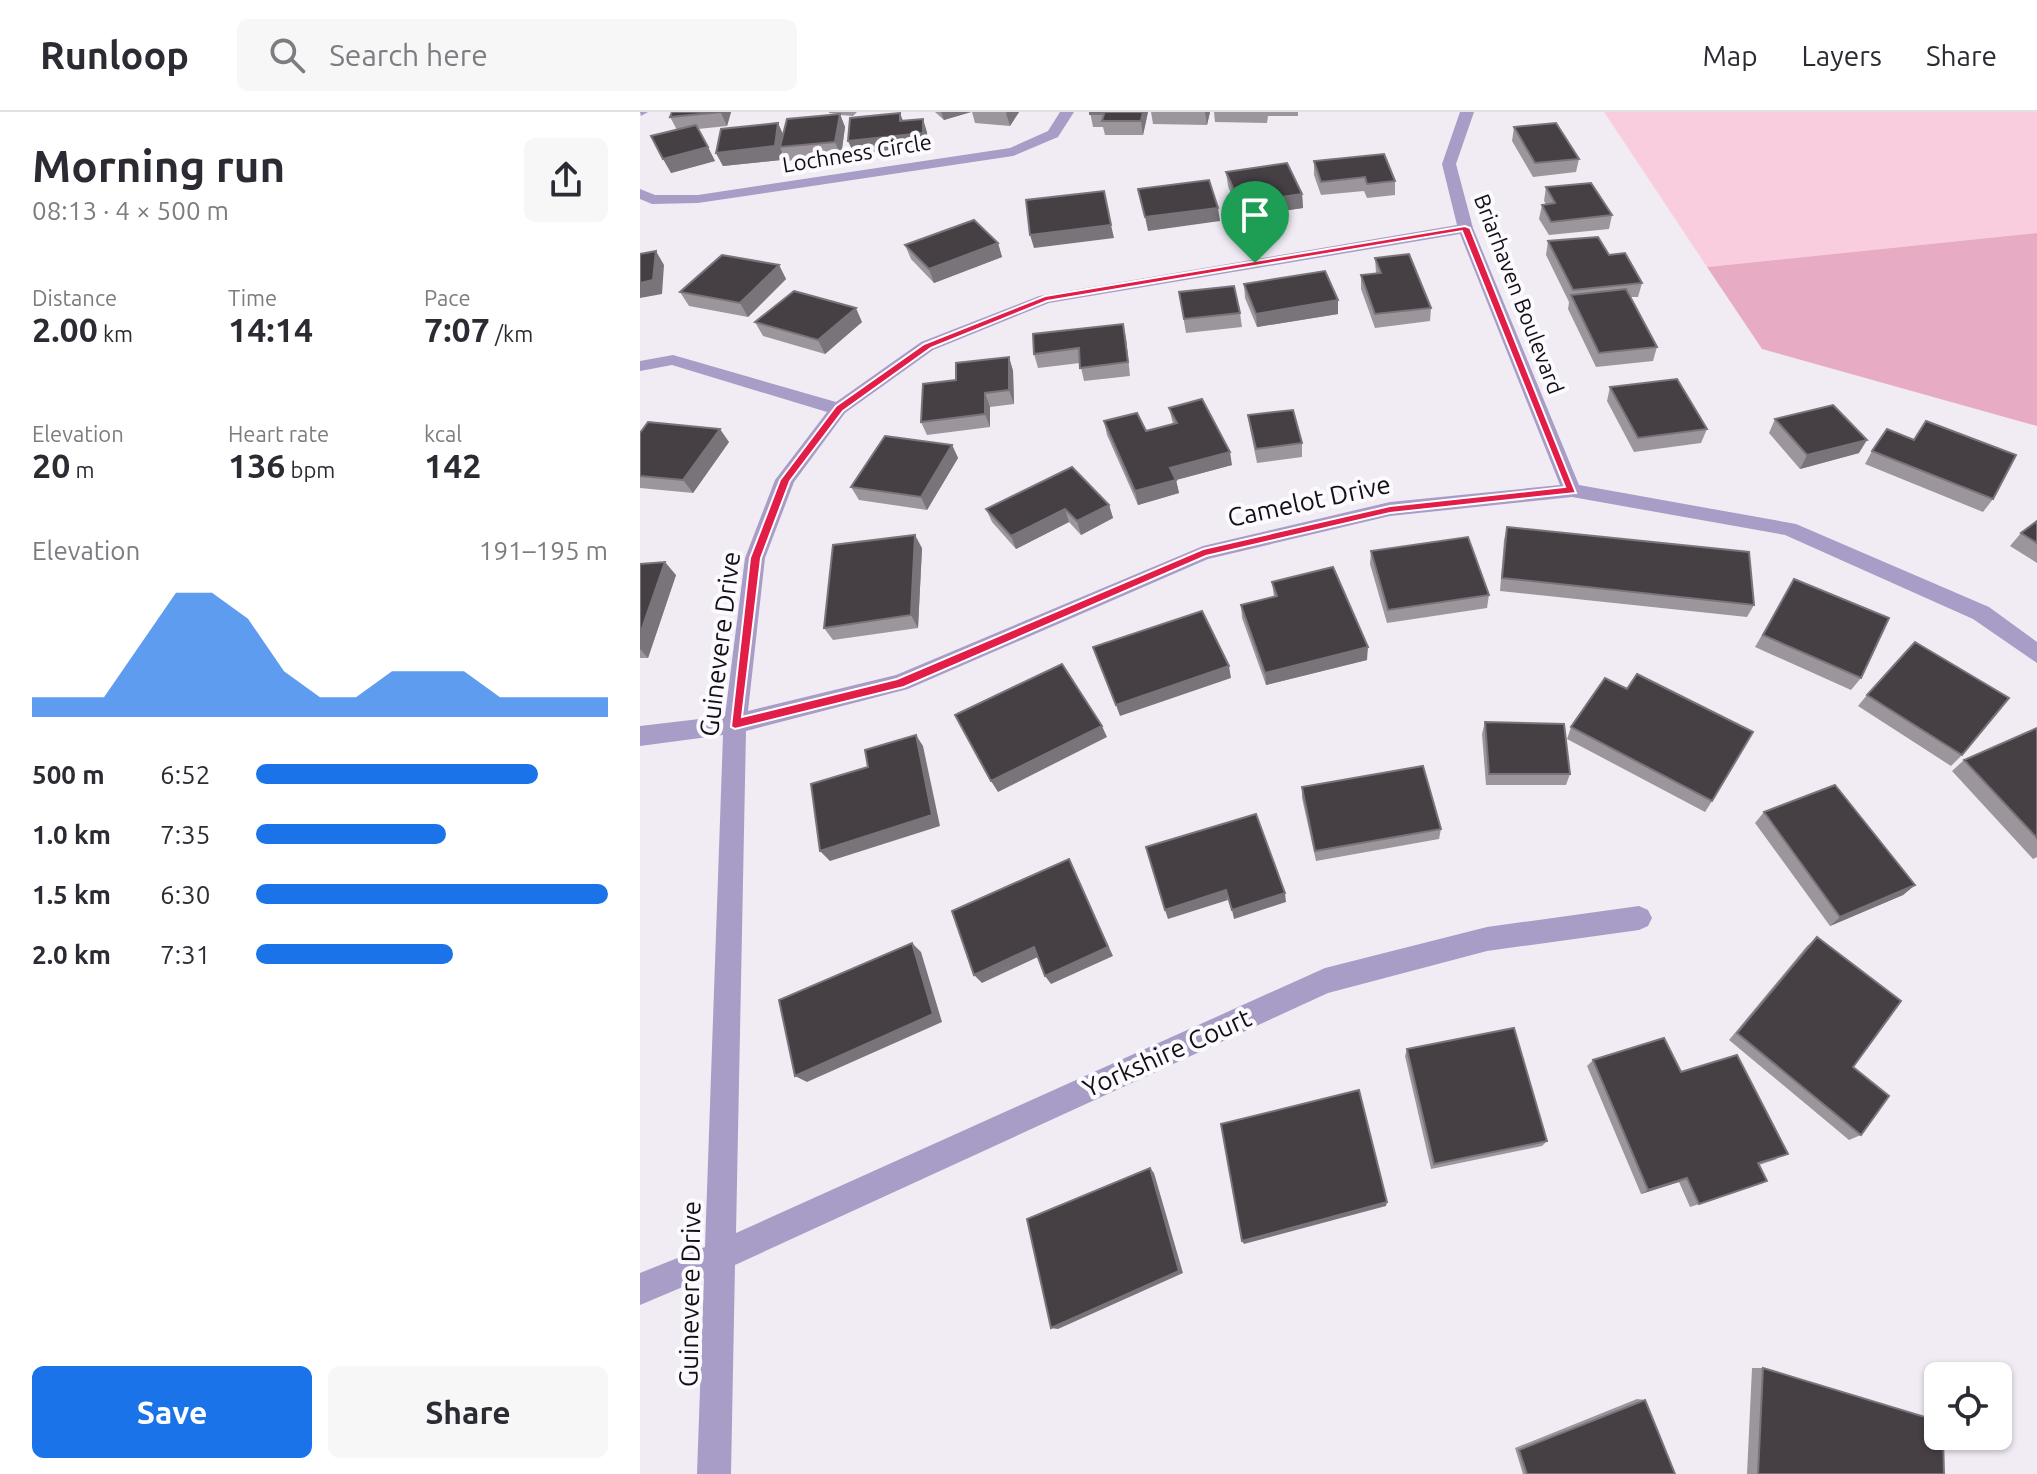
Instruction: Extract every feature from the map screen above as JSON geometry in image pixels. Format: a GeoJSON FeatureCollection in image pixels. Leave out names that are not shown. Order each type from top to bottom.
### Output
{"type":"FeatureCollection","features":[{"type":"Feature","properties":{"kind":"street","name":"Lochness Circle"},"geometry":{"type":"LineString","coordinates":[[640,193],[652,200],[698,199],[1013,152],[1053,134],[1067,112]]}},
{"type":"Feature","properties":{"kind":"street","name":"Briarhaven Boulevard"},"geometry":{"type":"LineString","coordinates":[[1467,112],[1449,164],[1465,228],[1572,490]]}},
{"type":"Feature","properties":{"kind":"street","name":"Guinevere Drive"},"geometry":{"type":"LineString","coordinates":[[714,1474],[735,724],[755,558],[785,480],[839,409],[927,346],[1045,299],[1465,228]]}},
{"type":"Feature","properties":{"kind":"street"},"geometry":{"type":"LineString","coordinates":[[640,366],[673,360],[839,409]]}},
{"type":"Feature","properties":{"kind":"street","name":"Camelot Drive"},"geometry":{"type":"LineString","coordinates":[[640,736],[735,724],[900,683],[1203,553],[1390,509],[1572,490],[1789,529],[1981,613],[2037,654]]}},
{"type":"Feature","properties":{"kind":"street","name":"Yorkshire Court"},"geometry":{"type":"LineString","coordinates":[[640,1289],[718,1257],[1325,981],[1487,939],[1639,918]]}},
{"type":"Feature","properties":{"kind":"shaded area"},"geometry":{"type":"Polygon","coordinates":[[[1604,112],[2037,112],[2037,233],[1707,267],[1604,112]]]}},
{"type":"Feature","properties":{"kind":"shaded area"},"geometry":{"type":"Polygon","coordinates":[[[2037,233],[2037,426],[1762,349],[1707,267],[2037,233]]]}},
{"type":"Feature","properties":{"kind":"building"},"geometry":{"type":"Polygon","coordinates":[[[672,112],[721,112],[670,117],[672,112]]]}},
{"type":"Feature","properties":{"kind":"building"},"geometry":{"type":"Polygon","coordinates":[[[1090,112],[1143,112],[1141,121],[1102,121],[1104,114],[1090,112]]]}},
{"type":"Feature","properties":{"kind":"building"},"geometry":{"type":"Polygon","coordinates":[[[900,113],[900,121],[923,119],[923,133],[848,141],[850,118],[900,113]]]}},
{"type":"Feature","properties":{"kind":"building"},"geometry":{"type":"Polygon","coordinates":[[[840,114],[835,142],[780,147],[787,119],[840,114]]]}},
{"type":"Feature","properties":{"kind":"building"},"geometry":{"type":"Polygon","coordinates":[[[778,123],[775,146],[716,153],[721,129],[778,123]]]}},
{"type":"Feature","properties":{"kind":"building"},"geometry":{"type":"Polygon","coordinates":[[[1556,123],[1579,159],[1535,163],[1514,127],[1556,123]]]}},
{"type":"Feature","properties":{"kind":"building"},"geometry":{"type":"Polygon","coordinates":[[[696,125],[708,147],[663,159],[651,136],[696,125]]]}},
{"type":"Feature","properties":{"kind":"building"},"geometry":{"type":"Polygon","coordinates":[[[1384,154],[1395,181],[1367,184],[1365,177],[1321,182],[1314,161],[1384,154]]]}},
{"type":"Feature","properties":{"kind":"building"},"geometry":{"type":"Polygon","coordinates":[[[1287,163],[1302,194],[1268,199],[1263,188],[1235,192],[1226,172],[1287,163]]]}},
{"type":"Feature","properties":{"kind":"building"},"geometry":{"type":"Polygon","coordinates":[[[1209,180],[1218,208],[1145,217],[1138,189],[1209,180]]]}},
{"type":"Feature","properties":{"kind":"building"},"geometry":{"type":"Polygon","coordinates":[[[1591,183],[1612,215],[1551,222],[1542,205],[1555,203],[1546,187],[1591,183]]]}},
{"type":"Feature","properties":{"kind":"building"},"geometry":{"type":"Polygon","coordinates":[[[1104,191],[1111,225],[1030,235],[1026,200],[1104,191]]]}},
{"type":"Feature","properties":{"kind":"building"},"geometry":{"type":"Polygon","coordinates":[[[974,220],[998,243],[929,269],[905,245],[974,220]]]}},
{"type":"Feature","properties":{"kind":"building"},"geometry":{"type":"Polygon","coordinates":[[[1598,237],[1609,255],[1625,253],[1642,283],[1573,290],[1548,241],[1598,237]]]}},
{"type":"Feature","properties":{"kind":"building"},"geometry":{"type":"Polygon","coordinates":[[[656,251],[653,280],[640,283],[640,254],[656,251]]]}},
{"type":"Feature","properties":{"kind":"building"},"geometry":{"type":"Polygon","coordinates":[[[1409,254],[1431,308],[1375,314],[1361,275],[1381,273],[1375,258],[1409,254]]]}},
{"type":"Feature","properties":{"kind":"building"},"geometry":{"type":"Polygon","coordinates":[[[722,255],[779,265],[740,303],[680,292],[722,255]]]}},
{"type":"Feature","properties":{"kind":"building"},"geometry":{"type":"Polygon","coordinates":[[[1325,271],[1338,300],[1256,314],[1244,284],[1325,271]]]}},
{"type":"Feature","properties":{"kind":"building"},"geometry":{"type":"Polygon","coordinates":[[[1234,286],[1240,313],[1184,319],[1179,292],[1234,286]]]}},
{"type":"Feature","properties":{"kind":"building"},"geometry":{"type":"Polygon","coordinates":[[[1626,289],[1657,347],[1599,353],[1571,295],[1626,289]]]}},
{"type":"Feature","properties":{"kind":"building"},"geometry":{"type":"Polygon","coordinates":[[[794,291],[856,308],[818,340],[755,322],[794,291]]]}},
{"type":"Feature","properties":{"kind":"building"},"geometry":{"type":"Polygon","coordinates":[[[1123,324],[1128,362],[1080,368],[1079,348],[1034,354],[1033,334],[1123,324]]]}},
{"type":"Feature","properties":{"kind":"building"},"geometry":{"type":"Polygon","coordinates":[[[1009,357],[1009,390],[985,393],[985,414],[921,422],[923,384],[956,380],[956,363],[1009,357]]]}},
{"type":"Feature","properties":{"kind":"building"},"geometry":{"type":"Polygon","coordinates":[[[1677,379],[1707,429],[1638,438],[1610,387],[1677,379]]]}},
{"type":"Feature","properties":{"kind":"building"},"geometry":{"type":"Polygon","coordinates":[[[1202,399],[1230,452],[1170,468],[1176,480],[1135,491],[1104,421],[1137,413],[1146,431],[1177,423],[1169,408],[1202,399]]]}},
{"type":"Feature","properties":{"kind":"building"},"geometry":{"type":"Polygon","coordinates":[[[1833,405],[1867,440],[1807,455],[1775,419],[1833,405]]]}},
{"type":"Feature","properties":{"kind":"building"},"geometry":{"type":"Polygon","coordinates":[[[1293,410],[1302,443],[1256,449],[1248,415],[1293,410]]]}},
{"type":"Feature","properties":{"kind":"building"},"geometry":{"type":"Polygon","coordinates":[[[1926,421],[2016,455],[1993,499],[1872,451],[1887,429],[1914,440],[1926,421]]]}},
{"type":"Feature","properties":{"kind":"building"},"geometry":{"type":"Polygon","coordinates":[[[648,422],[720,429],[683,480],[640,476],[640,433],[648,422]]]}},
{"type":"Feature","properties":{"kind":"building"},"geometry":{"type":"Polygon","coordinates":[[[885,436],[952,445],[921,497],[851,487],[885,436]]]}},
{"type":"Feature","properties":{"kind":"building"},"geometry":{"type":"Polygon","coordinates":[[[1072,467],[1109,505],[1077,521],[1065,509],[1011,536],[986,509],[1072,467]]]}},
{"type":"Feature","properties":{"kind":"building"},"geometry":{"type":"Polygon","coordinates":[[[2037,521],[2037,543],[2021,533],[2037,521]]]}},
{"type":"Feature","properties":{"kind":"building"},"geometry":{"type":"Polygon","coordinates":[[[1507,527],[1749,552],[1754,605],[1502,578],[1507,527]]]}},
{"type":"Feature","properties":{"kind":"building"},"geometry":{"type":"Polygon","coordinates":[[[915,535],[911,615],[824,628],[833,545],[915,535]]]}},
{"type":"Feature","properties":{"kind":"building"},"geometry":{"type":"Polygon","coordinates":[[[1468,537],[1489,595],[1388,610],[1371,551],[1468,537]]]}},
{"type":"Feature","properties":{"kind":"building"},"geometry":{"type":"Polygon","coordinates":[[[665,562],[640,634],[640,564],[665,562]]]}},
{"type":"Feature","properties":{"kind":"building"},"geometry":{"type":"Polygon","coordinates":[[[1333,567],[1368,647],[1265,673],[1241,605],[1277,596],[1272,582],[1333,567]]]}},
{"type":"Feature","properties":{"kind":"building"},"geometry":{"type":"Polygon","coordinates":[[[1794,579],[1889,618],[1861,678],[1763,635],[1794,579]]]}},
{"type":"Feature","properties":{"kind":"building"},"geometry":{"type":"Polygon","coordinates":[[[1202,611],[1229,666],[1116,705],[1093,647],[1202,611]]]}},
{"type":"Feature","properties":{"kind":"building"},"geometry":{"type":"Polygon","coordinates":[[[1915,642],[2009,698],[1962,755],[1867,695],[1915,642]]]}},
{"type":"Feature","properties":{"kind":"building"},"geometry":{"type":"Polygon","coordinates":[[[1062,664],[1102,726],[991,781],[955,715],[1062,664]]]}},
{"type":"Feature","properties":{"kind":"building"},"geometry":{"type":"Polygon","coordinates":[[[1637,674],[1753,732],[1712,801],[1571,727],[1605,678],[1627,689],[1637,674]]]}},
{"type":"Feature","properties":{"kind":"building"},"geometry":{"type":"Polygon","coordinates":[[[1485,722],[1564,724],[1570,774],[1489,774],[1485,722]]]}},
{"type":"Feature","properties":{"kind":"building"},"geometry":{"type":"Polygon","coordinates":[[[2037,728],[2037,838],[1964,760],[2037,728]]]}},
{"type":"Feature","properties":{"kind":"building"},"geometry":{"type":"Polygon","coordinates":[[[916,735],[932,815],[820,851],[811,784],[868,767],[865,750],[916,735]]]}},
{"type":"Feature","properties":{"kind":"building"},"geometry":{"type":"Polygon","coordinates":[[[1423,766],[1441,829],[1315,851],[1302,787],[1423,766]]]}},
{"type":"Feature","properties":{"kind":"building"},"geometry":{"type":"Polygon","coordinates":[[[1835,785],[1915,885],[1840,917],[1764,812],[1835,785]]]}},
{"type":"Feature","properties":{"kind":"building"},"geometry":{"type":"Polygon","coordinates":[[[1256,814],[1285,893],[1232,910],[1226,890],[1165,910],[1146,847],[1256,814]]]}},
{"type":"Feature","properties":{"kind":"building"},"geometry":{"type":"Polygon","coordinates":[[[1069,859],[1108,947],[1045,976],[1034,947],[974,975],[952,911],[1069,859]]]}},
{"type":"Feature","properties":{"kind":"building"},"geometry":{"type":"Polygon","coordinates":[[[1817,937],[1901,1001],[1853,1067],[1889,1096],[1861,1135],[1737,1033],[1817,937]]]}},
{"type":"Feature","properties":{"kind":"building"},"geometry":{"type":"Polygon","coordinates":[[[912,943],[933,1014],[795,1076],[779,1000],[912,943]]]}},
{"type":"Feature","properties":{"kind":"building"},"geometry":{"type":"Polygon","coordinates":[[[1514,1028],[1547,1141],[1434,1164],[1407,1049],[1514,1028]]]}},
{"type":"Feature","properties":{"kind":"building"},"geometry":{"type":"Polygon","coordinates":[[[1664,1038],[1681,1072],[1737,1055],[1788,1154],[1758,1163],[1767,1181],[1699,1204],[1687,1178],[1648,1190],[1593,1060],[1664,1038]]]}},
{"type":"Feature","properties":{"kind":"building"},"geometry":{"type":"Polygon","coordinates":[[[1359,1090],[1387,1202],[1242,1241],[1221,1124],[1359,1090]]]}},
{"type":"Feature","properties":{"kind":"building"},"geometry":{"type":"Polygon","coordinates":[[[1150,1168],[1179,1271],[1051,1328],[1027,1219],[1150,1168]]]}},
{"type":"Feature","properties":{"kind":"building"},"geometry":{"type":"Polygon","coordinates":[[[1763,1368],[1924,1417],[1924,1450],[1943,1450],[1944,1474],[1758,1474],[1763,1368]]]}},
{"type":"Feature","properties":{"kind":"building"},"geometry":{"type":"Polygon","coordinates":[[[1645,1400],[1675,1474],[1527,1474],[1519,1450],[1645,1400]]]}},
{"type":"Feature","properties":{"kind":"route"},"geometry":{"type":"LineString","coordinates":[[1465,228],[1572,490],[1390,509],[1203,553],[900,683],[735,724],[755,558],[785,480],[839,409],[927,346],[1045,299],[1255,263],[1465,228]]}}]}
